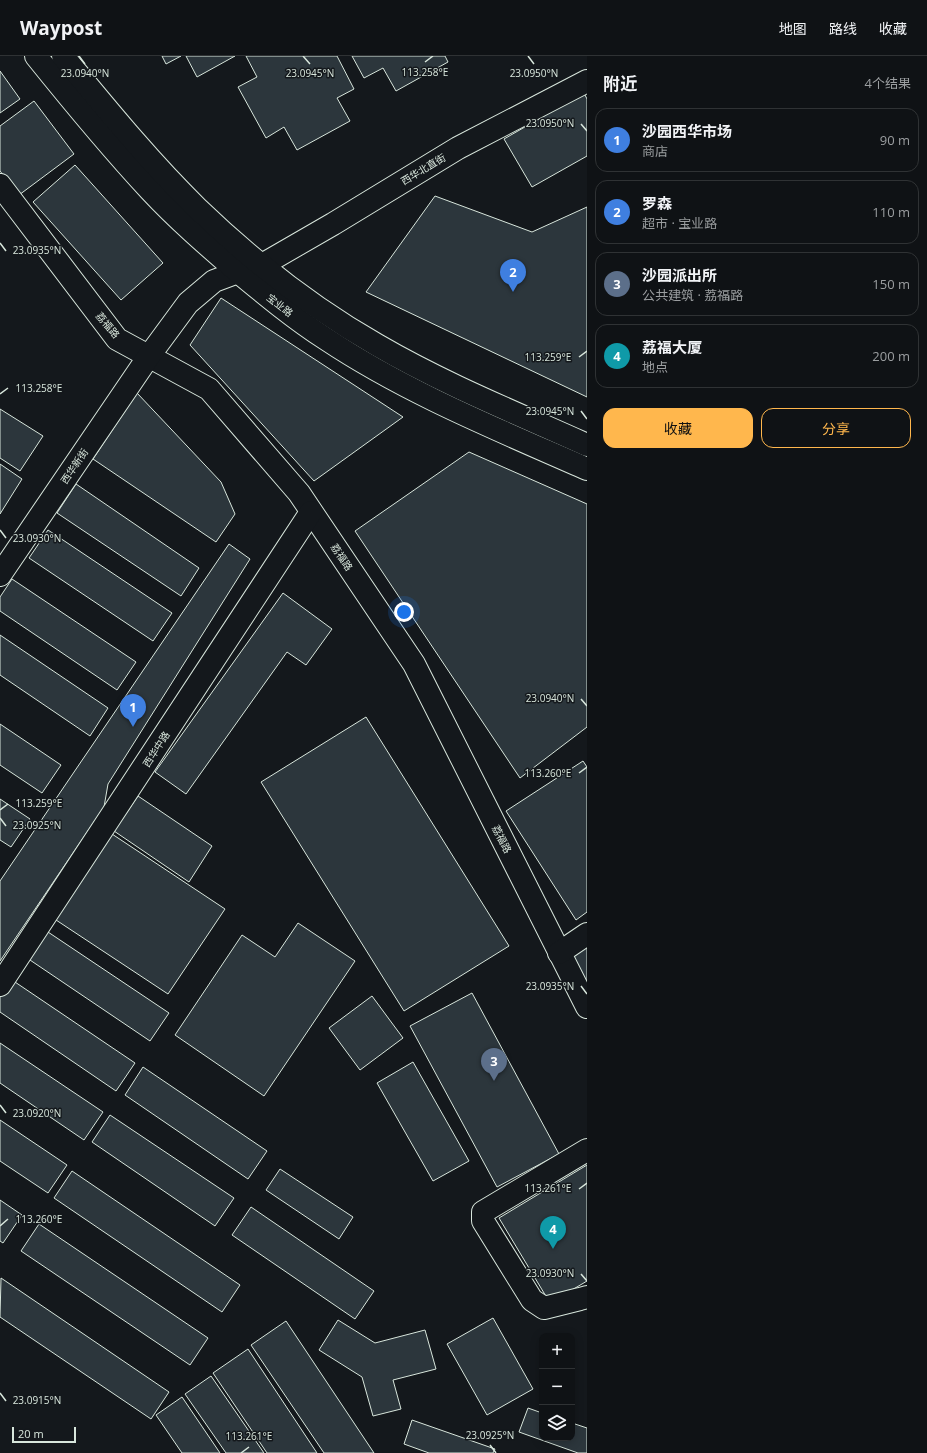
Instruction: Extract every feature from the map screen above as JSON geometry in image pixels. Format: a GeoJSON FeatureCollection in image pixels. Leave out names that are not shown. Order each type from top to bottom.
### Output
{"type":"FeatureCollection","features":[{"type":"Feature","properties":{"kind":"main road","name":"宝业路"},"geometry":{"type":"LineString","coordinates":[[36,56],[79,109],[150,191],[238,272],[291,314],[326,339],[363,362],[421,393],[587,469]]}},
{"type":"Feature","properties":{"kind":"main road","name":"宝业路"},"geometry":{"type":"LineString","coordinates":[[63,56],[110,113],[197,208],[262,265],[305,298],[376,344],[418,367],[470,393],[587,445]]}},
{"type":"Feature","properties":{"kind":"main road","name":"西华北直街"},"geometry":{"type":"LineString","coordinates":[[262,265],[458,148],[587,81]]}},
{"type":"Feature","properties":{"kind":"main road","name":"荔福路"},"geometry":{"type":"LineString","coordinates":[[0,185],[117,339],[209,389],[299,493],[414,664],[587,1007]]}},
{"type":"Feature","properties":{"kind":"main road","name":"西华新街"},"geometry":{"type":"LineString","coordinates":[[0,575],[149,356],[188,303],[214,282],[238,272]]}},
{"type":"Feature","properties":{"kind":"main road","name":"西华中路"},"geometry":{"type":"LineString","coordinates":[[0,986],[311,512]]}},
{"type":"Feature","properties":{"kind":"main road"},"geometry":{"type":"LineString","coordinates":[[560,953],[587,934]]}},
{"type":"Feature","properties":{"kind":"main road"},"geometry":{"type":"LineString","coordinates":[[587,1150],[483,1212],[483,1221],[532,1300],[544,1308],[587,1297]]}},
{"type":"Feature","properties":{"kind":"building"},"geometry":{"type":"Polygon","coordinates":[[[162,56],[181,56],[166,64],[162,56]]]}},
{"type":"Feature","properties":{"kind":"building"},"geometry":{"type":"Polygon","coordinates":[[[186,56],[235,56],[197,77],[186,56]]]}},
{"type":"Feature","properties":{"kind":"building"},"geometry":{"type":"Polygon","coordinates":[[[246,56],[337,56],[354,89],[337,98],[350,121],[297,150],[284,127],[266,138],[238,87],[257,77],[246,56]]]}},
{"type":"Feature","properties":{"kind":"building"},"geometry":{"type":"Polygon","coordinates":[[[352,56],[445,56],[448,62],[396,91],[383,68],[364,78],[352,56]]]}},
{"type":"Feature","properties":{"kind":"building"},"geometry":{"type":"Polygon","coordinates":[[[0,71],[20,99],[0,113],[0,71]]]}},
{"type":"Feature","properties":{"kind":"building"},"geometry":{"type":"Polygon","coordinates":[[[584,93],[587,99],[587,156],[532,187],[504,139],[584,93]]]}},
{"type":"Feature","properties":{"kind":"building"},"geometry":{"type":"Polygon","coordinates":[[[34,101],[74,154],[19,195],[0,171],[0,126],[34,101]]]}},
{"type":"Feature","properties":{"kind":"building"},"geometry":{"type":"Polygon","coordinates":[[[75,165],[163,263],[121,300],[33,202],[75,165]]]}},
{"type":"Feature","properties":{"kind":"building"},"geometry":{"type":"Polygon","coordinates":[[[435,196],[532,232],[587,207],[587,397],[366,292],[435,196]]]}},
{"type":"Feature","properties":{"kind":"building"},"geometry":{"type":"Polygon","coordinates":[[[221,298],[403,417],[314,481],[190,345],[221,298]]]}},
{"type":"Feature","properties":{"kind":"building"},"geometry":{"type":"Polygon","coordinates":[[[137,393],[221,482],[235,514],[216,542],[93,459],[137,393]]]}},
{"type":"Feature","properties":{"kind":"building"},"geometry":{"type":"Polygon","coordinates":[[[0,409],[43,436],[20,471],[0,458],[0,409]]]}},
{"type":"Feature","properties":{"kind":"building"},"geometry":{"type":"Polygon","coordinates":[[[469,452],[587,504],[587,727],[520,778],[355,531],[469,452]]]}},
{"type":"Feature","properties":{"kind":"building"},"geometry":{"type":"Polygon","coordinates":[[[0,464],[22,479],[0,514],[0,464]]]}},
{"type":"Feature","properties":{"kind":"building"},"geometry":{"type":"Polygon","coordinates":[[[76,484],[199,568],[181,596],[57,513],[76,484]]]}},
{"type":"Feature","properties":{"kind":"building"},"geometry":{"type":"Polygon","coordinates":[[[48,530],[172,613],[153,641],[29,558],[48,530]]]}},
{"type":"Feature","properties":{"kind":"building"},"geometry":{"type":"Polygon","coordinates":[[[229,544],[250,559],[108,784],[104,807],[0,961],[0,881],[229,544]]]}},
{"type":"Feature","properties":{"kind":"building"},"geometry":{"type":"Polygon","coordinates":[[[12,579],[136,662],[117,690],[0,611],[0,597],[12,579]]]}},
{"type":"Feature","properties":{"kind":"building"},"geometry":{"type":"Polygon","coordinates":[[[283,593],[332,629],[306,665],[287,652],[186,794],[155,772],[283,593]]]}},
{"type":"Feature","properties":{"kind":"building"},"geometry":{"type":"Polygon","coordinates":[[[0,635],[108,708],[90,736],[0,675],[0,635]]]}},
{"type":"Feature","properties":{"kind":"building"},"geometry":{"type":"Polygon","coordinates":[[[366,717],[509,946],[404,1011],[261,782],[366,717]]]}},
{"type":"Feature","properties":{"kind":"building"},"geometry":{"type":"Polygon","coordinates":[[[0,724],[61,765],[42,793],[0,765],[0,724]]]}},
{"type":"Feature","properties":{"kind":"building"},"geometry":{"type":"Polygon","coordinates":[[[583,761],[587,767],[587,912],[576,920],[506,811],[583,761]]]}},
{"type":"Feature","properties":{"kind":"building"},"geometry":{"type":"Polygon","coordinates":[[[138,796],[212,846],[189,882],[114,831],[138,796]]]}},
{"type":"Feature","properties":{"kind":"building"},"geometry":{"type":"Polygon","coordinates":[[[0,799],[30,819],[11,847],[0,840],[0,799]]]}},
{"type":"Feature","properties":{"kind":"building"},"geometry":{"type":"Polygon","coordinates":[[[109,832],[225,909],[168,994],[53,918],[109,832]]]}},
{"type":"Feature","properties":{"kind":"building"},"geometry":{"type":"Polygon","coordinates":[[[298,923],[355,961],[264,1096],[175,1035],[242,935],[275,957],[298,923]]]}},
{"type":"Feature","properties":{"kind":"building"},"geometry":{"type":"Polygon","coordinates":[[[45,930],[169,1013],[150,1041],[27,958],[45,930]]]}},
{"type":"Feature","properties":{"kind":"building"},"geometry":{"type":"Polygon","coordinates":[[[587,944],[587,987],[569,957],[587,944]]]}},
{"type":"Feature","properties":{"kind":"building"},"geometry":{"type":"Polygon","coordinates":[[[12,980],[135,1063],[116,1091],[0,1012],[0,997],[12,980]]]}},
{"type":"Feature","properties":{"kind":"building"},"geometry":{"type":"Polygon","coordinates":[[[472,993],[559,1154],[497,1187],[410,1026],[472,993]]]}},
{"type":"Feature","properties":{"kind":"building"},"geometry":{"type":"Polygon","coordinates":[[[372,996],[403,1038],[360,1070],[329,1028],[372,996]]]}},
{"type":"Feature","properties":{"kind":"building"},"geometry":{"type":"Polygon","coordinates":[[[0,1043],[103,1112],[84,1140],[0,1083],[0,1043]]]}},
{"type":"Feature","properties":{"kind":"building"},"geometry":{"type":"Polygon","coordinates":[[[413,1062],[469,1161],[433,1181],[377,1083],[413,1062]]]}},
{"type":"Feature","properties":{"kind":"building"},"geometry":{"type":"Polygon","coordinates":[[[143,1067],[267,1151],[248,1179],[125,1095],[143,1067]]]}},
{"type":"Feature","properties":{"kind":"building"},"geometry":{"type":"Polygon","coordinates":[[[110,1115],[234,1198],[215,1226],[92,1142],[110,1115]]]}},
{"type":"Feature","properties":{"kind":"building"},"geometry":{"type":"Polygon","coordinates":[[[0,1120],[67,1165],[48,1193],[0,1161],[0,1120]]]}},
{"type":"Feature","properties":{"kind":"building"},"geometry":{"type":"Polygon","coordinates":[[[587,1165],[587,1281],[550,1303],[499,1218],[587,1165]]]}},
{"type":"Feature","properties":{"kind":"building"},"geometry":{"type":"Polygon","coordinates":[[[280,1169],[353,1217],[339,1239],[266,1190],[280,1169]]]}},
{"type":"Feature","properties":{"kind":"building"},"geometry":{"type":"Polygon","coordinates":[[[72,1171],[240,1285],[222,1312],[54,1198],[72,1171]]]}},
{"type":"Feature","properties":{"kind":"building"},"geometry":{"type":"Polygon","coordinates":[[[0,1200],[22,1215],[3,1243],[0,1241],[0,1200]]]}},
{"type":"Feature","properties":{"kind":"building"},"geometry":{"type":"Polygon","coordinates":[[[251,1207],[374,1291],[355,1319],[232,1235],[251,1207]]]}},
{"type":"Feature","properties":{"kind":"building"},"geometry":{"type":"Polygon","coordinates":[[[39,1224],[208,1338],[190,1365],[21,1251],[39,1224]]]}},
{"type":"Feature","properties":{"kind":"building"},"geometry":{"type":"Polygon","coordinates":[[[1,1278],[169,1392],[151,1419],[0,1317],[1,1278]]]}},
{"type":"Feature","properties":{"kind":"building"},"geometry":{"type":"Polygon","coordinates":[[[493,1318],[533,1389],[487,1415],[447,1344],[493,1318]]]}},
{"type":"Feature","properties":{"kind":"building"},"geometry":{"type":"Polygon","coordinates":[[[338,1320],[375,1343],[425,1330],[436,1369],[393,1380],[401,1409],[373,1416],[362,1377],[319,1350],[338,1320]]]}},
{"type":"Feature","properties":{"kind":"building"},"geometry":{"type":"Polygon","coordinates":[[[286,1321],[374,1453],[324,1453],[251,1345],[286,1321]]]}},
{"type":"Feature","properties":{"kind":"building"},"geometry":{"type":"Polygon","coordinates":[[[248,1349],[317,1453],[267,1453],[213,1373],[248,1349]]]}},
{"type":"Feature","properties":{"kind":"building"},"geometry":{"type":"Polygon","coordinates":[[[211,1376],[264,1453],[226,1453],[185,1394],[211,1376]]]}},
{"type":"Feature","properties":{"kind":"building"},"geometry":{"type":"Polygon","coordinates":[[[182,1397],[220,1453],[182,1453],[156,1415],[182,1397]]]}},
{"type":"Feature","properties":{"kind":"building"},"geometry":{"type":"Polygon","coordinates":[[[528,1408],[539,1412],[539,1439],[519,1432],[528,1408]]]}},
{"type":"Feature","properties":{"kind":"building"},"geometry":{"type":"Polygon","coordinates":[[[412,1420],[495,1449],[493,1453],[429,1453],[404,1444],[412,1420]]]}},
{"type":"Feature","properties":{"kind":"building"},"geometry":{"type":"Polygon","coordinates":[[[575,1424],[587,1428],[587,1453],[578,1453],[544,1441],[575,1441],[575,1424]]]}},
{"type":"Feature","properties":{"kind":"place","name":"罗森"},"geometry":{"type":"Point","coordinates":[513,292]}},
{"type":"Feature","properties":{"kind":"place","name":"沙园西华市场"},"geometry":{"type":"Point","coordinates":[133,727]}},
{"type":"Feature","properties":{"kind":"place","name":"沙园派出所"},"geometry":{"type":"Point","coordinates":[494,1081]}},
{"type":"Feature","properties":{"kind":"place","name":"荔福大厦"},"geometry":{"type":"Point","coordinates":[553,1249]}}]}
